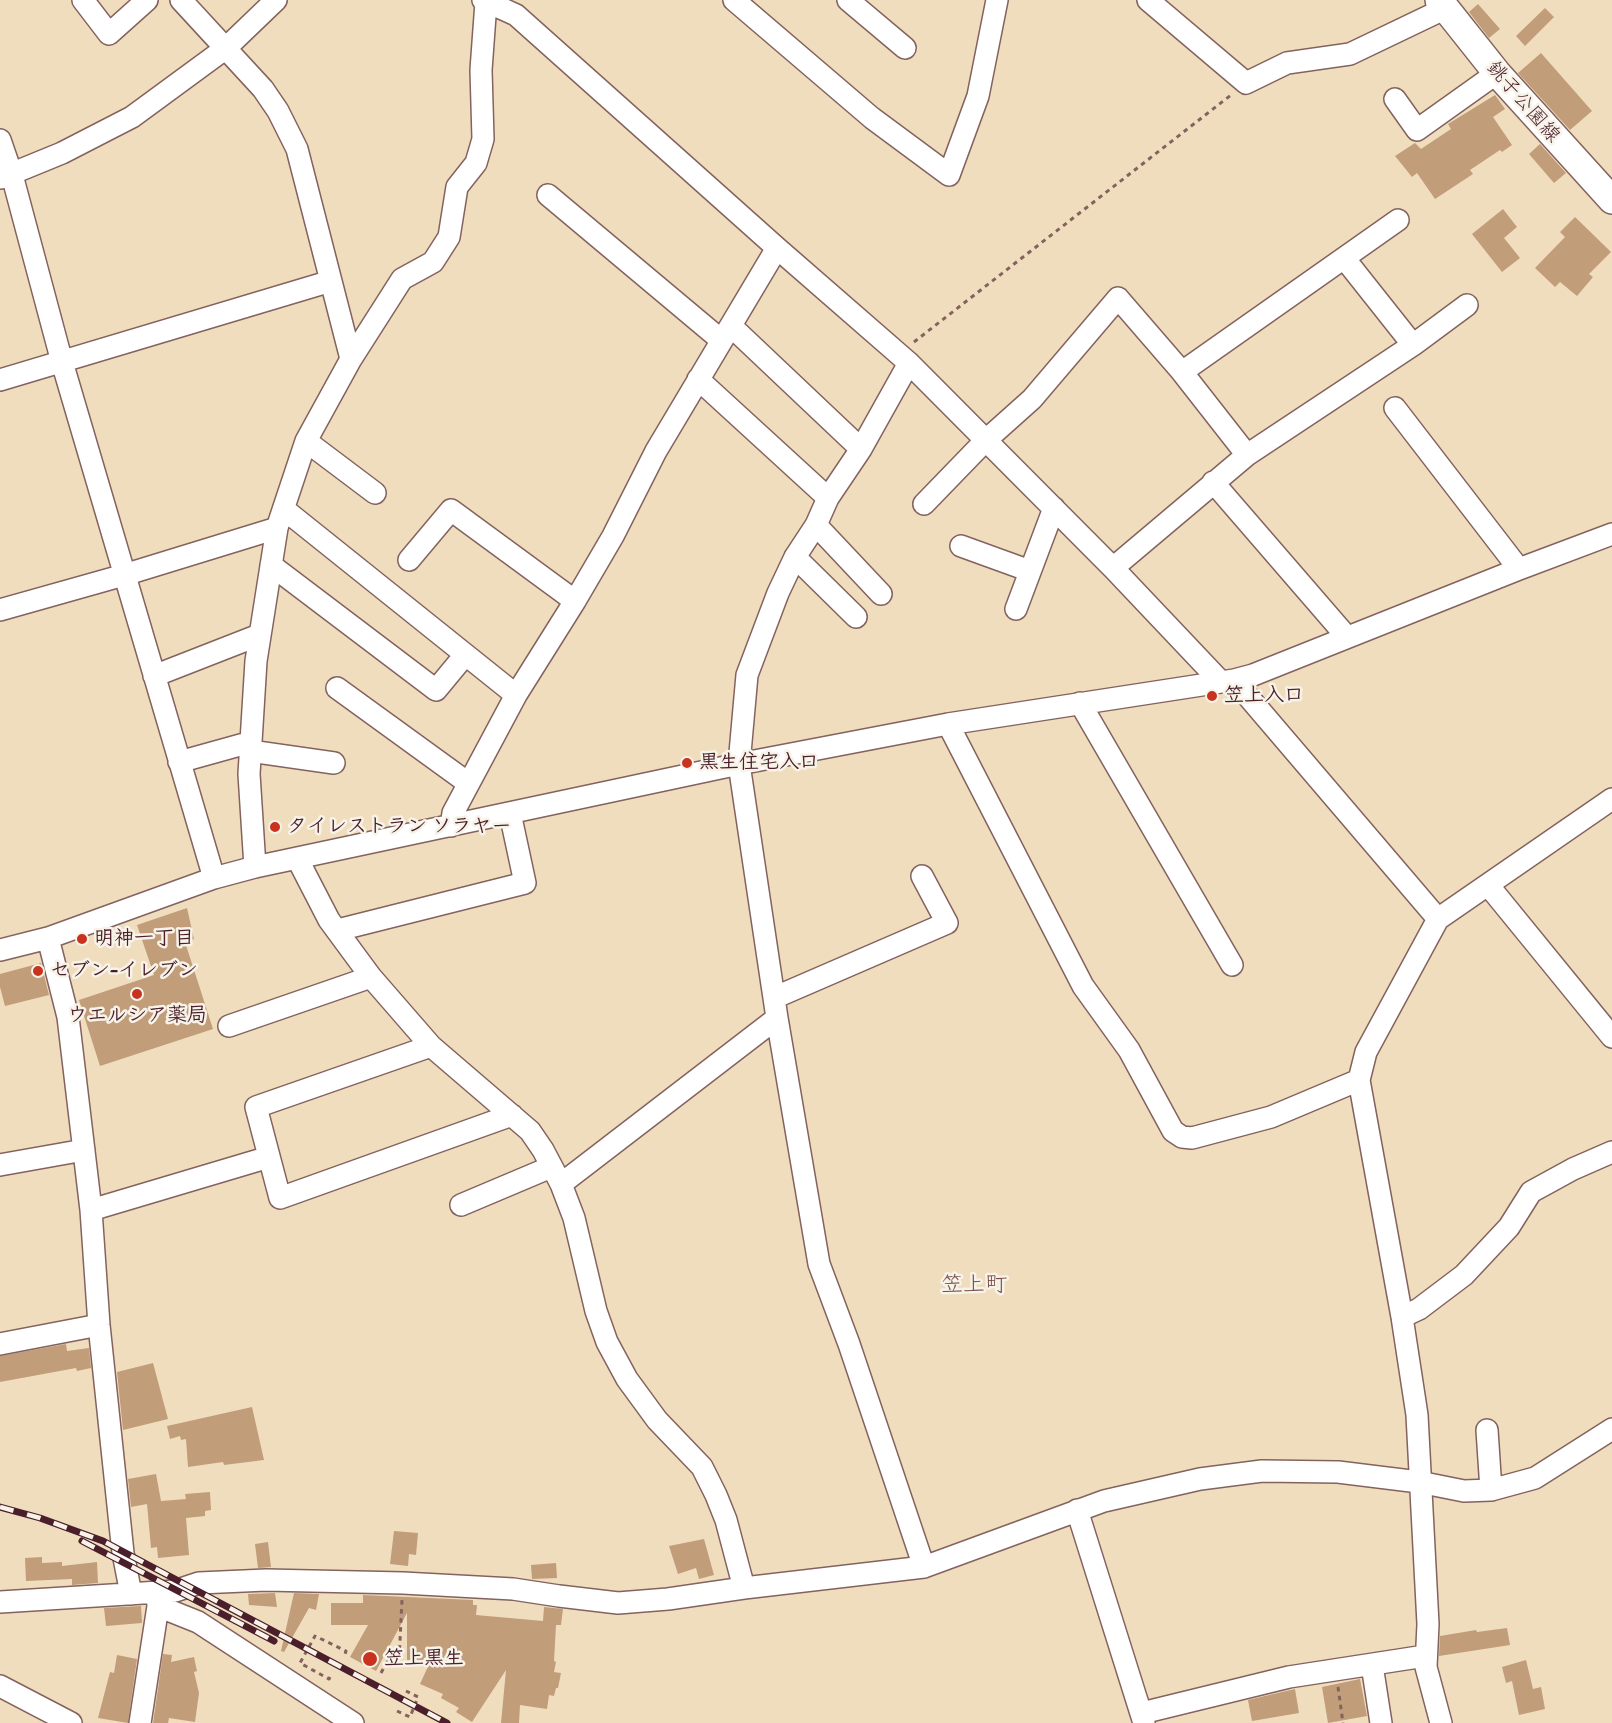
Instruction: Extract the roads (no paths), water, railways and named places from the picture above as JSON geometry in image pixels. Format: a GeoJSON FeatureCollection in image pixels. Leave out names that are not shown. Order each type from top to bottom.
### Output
{"type":"FeatureCollection","features":[{"type":"Feature","properties":{"kind":"main road","name":"銚子公園線"},"geometry":{"type":"LineString","coordinates":[[1442,4],[1497,73],[1612,200]]}},
{"type":"Feature","properties":{"kind":"street"},"geometry":{"type":"LineString","coordinates":[[83,0],[109,34],[147,0]]}},
{"type":"Feature","properties":{"kind":"street"},"geometry":{"type":"LineString","coordinates":[[181,0],[263,89],[278,111],[297,149],[351,359]]}},
{"type":"Feature","properties":{"kind":"street"},"geometry":{"type":"LineString","coordinates":[[6,177],[62,153],[132,117],[226,48],[276,0]]}},
{"type":"Feature","properties":{"kind":"street"},"geometry":{"type":"LineString","coordinates":[[734,0],[872,118],[949,175],[978,96],[997,0]]}},
{"type":"Feature","properties":{"kind":"street"},"geometry":{"type":"LineString","coordinates":[[848,0],[905,48]]}},
{"type":"Feature","properties":{"kind":"street"},"geometry":{"type":"LineString","coordinates":[[1148,0],[1246,83],[1287,63],[1350,54],[1442,4]]}},
{"type":"Feature","properties":{"kind":"street"},"geometry":{"type":"LineString","coordinates":[[255,867],[249,774],[259,635],[281,519],[306,441],[351,359],[402,279],[433,262],[449,237],[457,187],[476,163],[483,139],[481,70],[484,1],[517,7],[777,248],[904,359],[1227,681],[1438,918]]}},
{"type":"Feature","properties":{"kind":"street"},"geometry":{"type":"LineString","coordinates":[[1395,99],[1417,130],[1497,73]]}},
{"type":"Feature","properties":{"kind":"street"},"geometry":{"type":"LineString","coordinates":[[0,140],[6,177],[214,878]]}},
{"type":"Feature","properties":{"kind":"street"},"geometry":{"type":"LineString","coordinates":[[548,195],[726,333],[861,449]]}},
{"type":"Feature","properties":{"kind":"street"},"geometry":{"type":"LineString","coordinates":[[1182,372],[1398,220]]}},
{"type":"Feature","properties":{"kind":"street"},"geometry":{"type":"LineString","coordinates":[[451,826],[453,813],[516,695],[613,536],[656,452],[777,248]]}},
{"type":"Feature","properties":{"kind":"street"},"geometry":{"type":"LineString","coordinates":[[1344,258],[1413,345]]}},
{"type":"Feature","properties":{"kind":"street"},"geometry":{"type":"LineString","coordinates":[[0,380],[331,281]]}},
{"type":"Feature","properties":{"kind":"street"},"geometry":{"type":"LineString","coordinates":[[924,504],[985,441],[1032,399],[1118,298],[1182,372],[1247,455]]}},
{"type":"Feature","properties":{"kind":"street"},"geometry":{"type":"LineString","coordinates":[[1113,568],[1247,455],[1413,345],[1467,305]]}},
{"type":"Feature","properties":{"kind":"street"},"geometry":{"type":"LineString","coordinates":[[904,359],[861,449],[828,498],[816,525],[795,557],[778,593],[747,675],[739,764],[776,1008],[819,1264],[849,1344],[924,1566]]}},
{"type":"Feature","properties":{"kind":"street"},"geometry":{"type":"LineString","coordinates":[[698,379],[828,498]]}},
{"type":"Feature","properties":{"kind":"street"},"geometry":{"type":"LineString","coordinates":[[1395,408],[1519,569]]}},
{"type":"Feature","properties":{"kind":"street"},"geometry":{"type":"LineString","coordinates":[[306,441],[375,493]]}},
{"type":"Feature","properties":{"kind":"street"},"geometry":{"type":"LineString","coordinates":[[1213,482],[1347,637]]}},
{"type":"Feature","properties":{"kind":"street"},"geometry":{"type":"LineString","coordinates":[[1016,609],[1054,508]]}},
{"type":"Feature","properties":{"kind":"street"},"geometry":{"type":"LineString","coordinates":[[409,560],[451,510],[575,601]]}},
{"type":"Feature","properties":{"kind":"street"},"geometry":{"type":"LineString","coordinates":[[0,610],[124,575],[281,519]]}},
{"type":"Feature","properties":{"kind":"street"},"geometry":{"type":"LineString","coordinates":[[281,519],[516,695]]}},
{"type":"Feature","properties":{"kind":"street"},"geometry":{"type":"LineString","coordinates":[[816,525],[881,594]]}},
{"type":"Feature","properties":{"kind":"street"},"geometry":{"type":"LineString","coordinates":[[0,950],[48,938],[214,878],[255,867],[739,764],[948,724],[1253,675],[1612,534]]}},
{"type":"Feature","properties":{"kind":"street"},"geometry":{"type":"LineString","coordinates":[[961,546],[1030,571]]}},
{"type":"Feature","properties":{"kind":"street"},"geometry":{"type":"LineString","coordinates":[[795,557],[856,617]]}},
{"type":"Feature","properties":{"kind":"street"},"geometry":{"type":"LineString","coordinates":[[271,565],[436,690],[465,655]]}},
{"type":"Feature","properties":{"kind":"street"},"geometry":{"type":"LineString","coordinates":[[154,676],[259,635]]}},
{"type":"Feature","properties":{"kind":"street"},"geometry":{"type":"LineString","coordinates":[[337,688],[468,783]]}},
{"type":"Feature","properties":{"kind":"street"},"geometry":{"type":"LineString","coordinates":[[1080,703],[1232,965]]}},
{"type":"Feature","properties":{"kind":"street"},"geometry":{"type":"LineString","coordinates":[[948,724],[1083,986],[1129,1050],[1173,1131],[1182,1137],[1192,1138],[1271,1117],[1359,1080]]}},
{"type":"Feature","properties":{"kind":"street"},"geometry":{"type":"LineString","coordinates":[[179,762],[251,747],[334,763]]}},
{"type":"Feature","properties":{"kind":"street"},"geometry":{"type":"LineString","coordinates":[[1441,1723],[1425,1656],[1428,1624],[1417,1415],[1402,1317],[1359,1080],[1366,1052],[1438,918],[1612,799]]}},
{"type":"Feature","properties":{"kind":"street"},"geometry":{"type":"LineString","coordinates":[[338,930],[525,883],[510,813]]}},
{"type":"Feature","properties":{"kind":"street"},"geometry":{"type":"LineString","coordinates":[[297,858],[329,920],[371,977],[431,1046],[530,1131],[556,1176],[574,1218],[596,1311],[607,1342],[627,1378],[657,1420],[702,1467],[726,1520],[744,1588]]}},
{"type":"Feature","properties":{"kind":"street"},"geometry":{"type":"LineString","coordinates":[[462,1204],[556,1176],[776,1008],[947,922],[922,876]]}},
{"type":"Feature","properties":{"kind":"street"},"geometry":{"type":"LineString","coordinates":[[1488,885],[1612,1037]]}},
{"type":"Feature","properties":{"kind":"street"},"geometry":{"type":"LineString","coordinates":[[48,938],[68,1017],[91,1210],[99,1325],[123,1553],[131,1594]]}},
{"type":"Feature","properties":{"kind":"street"},"geometry":{"type":"LineString","coordinates":[[229,1026],[371,977]]}},
{"type":"Feature","properties":{"kind":"street"},"geometry":{"type":"LineString","coordinates":[[431,1046],[256,1107],[280,1198],[512,1115]]}},
{"type":"Feature","properties":{"kind":"street"},"geometry":{"type":"LineString","coordinates":[[0,1166],[84,1150]]}},
{"type":"Feature","properties":{"kind":"street"},"geometry":{"type":"LineString","coordinates":[[1402,1317],[1419,1309],[1464,1275],[1509,1227],[1531,1192],[1573,1169],[1612,1152]]}},
{"type":"Feature","properties":{"kind":"street"},"geometry":{"type":"LineString","coordinates":[[91,1210],[269,1157]]}},
{"type":"Feature","properties":{"kind":"street"},"geometry":{"type":"LineString","coordinates":[[0,1344],[99,1325]]}},
{"type":"Feature","properties":{"kind":"street"},"geometry":{"type":"LineString","coordinates":[[158,1599],[199,1583],[266,1580],[513,1588],[618,1603],[668,1599],[924,1566],[1104,1501],[1200,1479],[1262,1471],[1338,1472],[1419,1482],[1464,1491],[1491,1490],[1535,1478],[1612,1429]]}},
{"type":"Feature","properties":{"kind":"street"},"geometry":{"type":"LineString","coordinates":[[1487,1430],[1491,1490]]}},
{"type":"Feature","properties":{"kind":"street"},"geometry":{"type":"LineString","coordinates":[[1077,1510],[1143,1718],[1288,1677],[1425,1656]]}},
{"type":"Feature","properties":{"kind":"street"},"geometry":{"type":"LineString","coordinates":[[0,1602],[131,1594],[158,1599],[198,1622],[353,1723]]}},
{"type":"Feature","properties":{"kind":"street"},"geometry":{"type":"LineString","coordinates":[[140,1723],[158,1599]]}},
{"type":"Feature","properties":{"kind":"street"},"geometry":{"type":"LineString","coordinates":[[1372,1665],[1381,1723]]}},
{"type":"Feature","properties":{"kind":"street"},"geometry":{"type":"LineString","coordinates":[[0,1686],[71,1723]]}},
{"type":"Feature","properties":{"kind":"railway"},"geometry":{"type":"LineString","coordinates":[[0,1507],[40,1518],[103,1541],[447,1723]]}},
{"type":"Feature","properties":{"kind":"railway"},"geometry":{"type":"LineString","coordinates":[[82,1541],[274,1641]]}},
{"type":"Feature","properties":{"kind":"place","name":"笠上入口"},"geometry":{"type":"Point","coordinates":[1212,696]}},
{"type":"Feature","properties":{"kind":"place","name":"黒生住宅入口"},"geometry":{"type":"Point","coordinates":[687,763]}},
{"type":"Feature","properties":{"kind":"place","name":"タイレストラン ソラヤー"},"geometry":{"type":"Point","coordinates":[275,827]}},
{"type":"Feature","properties":{"kind":"place","name":"明神一丁目"},"geometry":{"type":"Point","coordinates":[82,939]}},
{"type":"Feature","properties":{"kind":"place","name":"セブン-イレブン"},"geometry":{"type":"Point","coordinates":[38,971]}},
{"type":"Feature","properties":{"kind":"place","name":"ウエルシア薬局"},"geometry":{"type":"Point","coordinates":[137,994]}},
{"type":"Feature","properties":{"kind":"place","name":"笠上黒生"},"geometry":{"type":"Point","coordinates":[370,1659]}},
{"type":"Feature","properties":{"kind":"district","name":"笠上町"},"geometry":{"type":"Point","coordinates":[974,1285]}}]}
